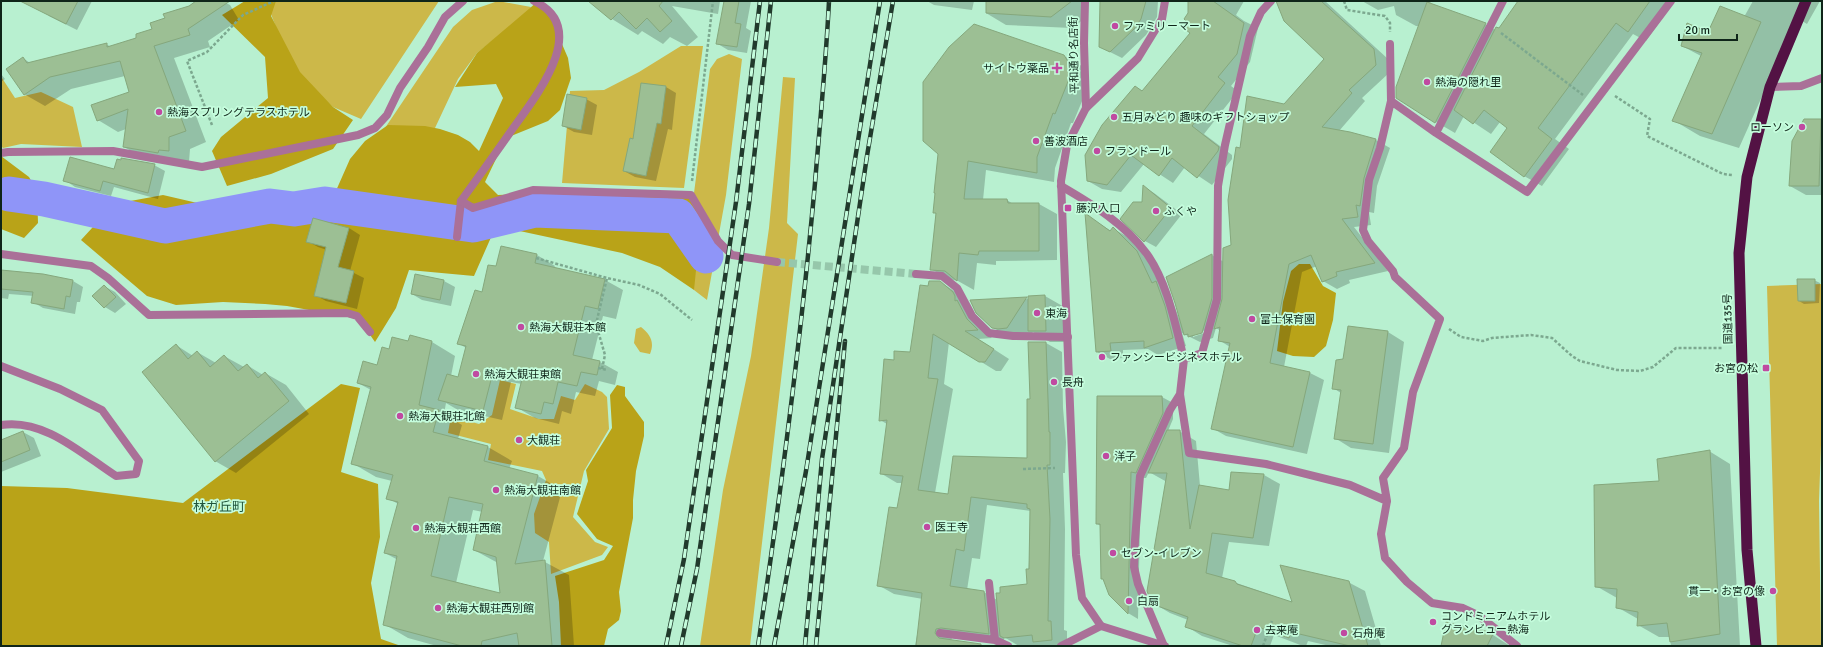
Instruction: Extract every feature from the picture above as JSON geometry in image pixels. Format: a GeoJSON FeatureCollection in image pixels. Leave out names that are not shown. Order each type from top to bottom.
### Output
{"type":"FeatureCollection","features":[{"type":"Feature","properties":{"kind":"highway","name":"国道135号"},"geometry":{"type":"LineString","coordinates":[[1756,646],[1746,550],[1739,253],[1747,177],[1770,86],[1806,1]]}},
{"type":"Feature","properties":{"kind":"street"},"geometry":{"type":"LineString","coordinates":[[1,153],[114,151],[202,167],[358,135],[375,128],[387,115],[400,88],[428,47],[445,17],[463,1]]}},
{"type":"Feature","properties":{"kind":"street"},"geometry":{"type":"LineString","coordinates":[[457,237],[461,201],[551,72],[559,43],[559,28],[552,14],[534,1]]}},
{"type":"Feature","properties":{"kind":"street","name":"平和通り名店街"},"geometry":{"type":"LineString","coordinates":[[1085,1],[1084,43],[1086,108]]}},
{"type":"Feature","properties":{"kind":"street"},"geometry":{"type":"LineString","coordinates":[[1165,646],[1101,626],[1082,598],[1076,555],[1061,186],[1067,145],[1086,108],[1138,58],[1162,19],[1166,1]]}},
{"type":"Feature","properties":{"kind":"street"},"geometry":{"type":"LineString","coordinates":[[1184,359],[1202,353],[1217,299],[1218,186],[1225,145],[1250,36],[1261,12],[1271,1]]}},
{"type":"Feature","properties":{"kind":"street"},"geometry":{"type":"LineString","coordinates":[[1436,133],[1503,1]]}},
{"type":"Feature","properties":{"kind":"street"},"geometry":{"type":"LineString","coordinates":[[1392,101],[1436,133],[1528,192],[1671,1]]}},
{"type":"Feature","properties":{"kind":"street"},"geometry":{"type":"LineString","coordinates":[[1390,44],[1392,101],[1380,148],[1369,180],[1364,230],[1368,241],[1393,271],[1395,277],[1440,319],[1413,392],[1404,448],[1383,478],[1386,501],[1381,534],[1385,558],[1407,582],[1432,603],[1463,608],[1478,615],[1517,646]]}},
{"type":"Feature","properties":{"kind":"street"},"geometry":{"type":"LineString","coordinates":[[1770,86],[1801,86],[1822,78]]}},
{"type":"Feature","properties":{"kind":"street"},"geometry":{"type":"LineString","coordinates":[[1061,186],[1096,207],[1124,230],[1146,254],[1159,275],[1168,300],[1184,359],[1180,394],[1189,453],[1266,464],[1350,485],[1386,501]]}},
{"type":"Feature","properties":{"kind":"street"},"geometry":{"type":"LineString","coordinates":[[461,201],[473,208],[533,190],[690,195],[718,241],[732,254],[777,262]]}},
{"type":"Feature","properties":{"kind":"street"},"geometry":{"type":"LineString","coordinates":[[1,254],[91,266],[108,278],[149,315],[347,313],[357,316],[370,332]]}},
{"type":"Feature","properties":{"kind":"street"},"geometry":{"type":"LineString","coordinates":[[916,274],[942,276],[957,288],[972,316],[989,333],[1013,336],[1068,337]]}},
{"type":"Feature","properties":{"kind":"street"},"geometry":{"type":"LineString","coordinates":[[1,366],[60,389],[102,410],[139,461],[136,474],[116,476],[52,434],[38,427],[11,424],[1,425]]}},
{"type":"Feature","properties":{"kind":"street"},"geometry":{"type":"LineString","coordinates":[[1165,646],[1138,584],[1134,567],[1135,540],[1140,476],[1170,410],[1180,394]]}},
{"type":"Feature","properties":{"kind":"street"},"geometry":{"type":"LineString","coordinates":[[989,583],[995,640]]}},
{"type":"Feature","properties":{"kind":"street"},"geometry":{"type":"LineString","coordinates":[[1061,646],[1101,626]]}},
{"type":"Feature","properties":{"kind":"street"},"geometry":{"type":"LineString","coordinates":[[940,633],[995,640],[1008,646]]}},
{"type":"Feature","properties":{"kind":"path"},"geometry":{"type":"LineString","coordinates":[[212,125],[187,61],[207,52],[243,15],[274,1]]}},
{"type":"Feature","properties":{"kind":"path"},"geometry":{"type":"LineString","coordinates":[[690,195],[713,1]]}},
{"type":"Feature","properties":{"kind":"path"},"geometry":{"type":"LineString","coordinates":[[1344,1],[1347,10],[1384,16],[1390,23],[1390,44]]}},
{"type":"Feature","properties":{"kind":"path"},"geometry":{"type":"LineString","coordinates":[[1491,26],[1594,103]]}},
{"type":"Feature","properties":{"kind":"path"},"geometry":{"type":"LineString","coordinates":[[1605,89],[1650,119],[1647,136],[1723,174],[1747,177]]}},
{"type":"Feature","properties":{"kind":"path"},"geometry":{"type":"LineString","coordinates":[[536,258],[607,278],[639,285],[660,294],[692,320]]}},
{"type":"Feature","properties":{"kind":"path"},"geometry":{"type":"LineString","coordinates":[[602,369],[605,355],[596,324],[607,278]]}},
{"type":"Feature","properties":{"kind":"path"},"geometry":{"type":"LineString","coordinates":[[1440,319],[1450,330],[1461,337],[1483,341],[1492,338],[1531,335],[1552,338],[1572,356],[1580,361],[1617,370],[1640,371],[1653,366],[1676,348],[1722,348]]}},
{"type":"Feature","properties":{"kind":"path"},"geometry":{"type":"LineString","coordinates":[[598,368],[607,370]]}},
{"type":"Feature","properties":{"kind":"path"},"geometry":{"type":"LineString","coordinates":[[1023,469],[1055,468]]}},
{"type":"Feature","properties":{"kind":"path"},"geometry":{"type":"LineString","coordinates":[[1263,646],[1272,621]]}},
{"type":"Feature","properties":{"kind":"shaded area"},"geometry":{"type":"Polygon","coordinates":[[[245,1],[276,1],[271,16],[300,72],[333,107],[353,120],[333,149],[271,174],[227,186],[212,151],[221,137],[268,98],[265,57],[222,15],[245,1]]]}},
{"type":"Feature","properties":{"kind":"shaded area"},"geometry":{"type":"Polygon","coordinates":[[[270,1],[439,1],[361,119],[333,107],[293,70],[267,4],[270,1]]]}},
{"type":"Feature","properties":{"kind":"shaded area"},"geometry":{"type":"Polygon","coordinates":[[[498,1],[531,7],[526,14],[477,53],[458,79],[435,128],[385,128],[453,27],[472,10],[498,1]]]}},
{"type":"Feature","properties":{"kind":"shaded area"},"geometry":{"type":"Polygon","coordinates":[[[537,2],[554,19],[559,37],[568,58],[571,78],[560,110],[548,121],[506,138],[485,182],[498,195],[591,192],[694,193],[701,221],[694,290],[660,267],[622,253],[496,226],[474,276],[409,270],[396,308],[375,342],[359,319],[287,306],[265,304],[223,302],[176,305],[147,296],[81,240],[114,204],[163,195],[206,205],[233,198],[267,205],[293,214],[294,209],[385,215],[420,210],[402,210],[331,202],[350,159],[365,141],[388,125],[425,126],[440,129],[458,135],[470,142],[479,151],[503,98],[496,84],[455,87],[477,53],[537,2]]]}},
{"type":"Feature","properties":{"kind":"shaded area"},"geometry":{"type":"Polygon","coordinates":[[[681,46],[703,46],[684,188],[562,183],[570,91],[604,90],[639,72],[681,46]]]}},
{"type":"Feature","properties":{"kind":"shaded area"},"geometry":{"type":"Polygon","coordinates":[[[729,54],[742,59],[726,195],[707,300],[694,290],[694,193],[710,69],[717,59],[729,54]]]}},
{"type":"Feature","properties":{"kind":"shaded area"},"geometry":{"type":"Polygon","coordinates":[[[783,77],[795,78],[787,223],[798,234],[750,646],[700,646],[723,490],[751,356],[769,228],[783,77]]]}},
{"type":"Feature","properties":{"kind":"shaded area"},"geometry":{"type":"Polygon","coordinates":[[[2,78],[15,98],[41,92],[73,107],[82,147],[21,144],[3,148],[1,146],[2,78]]]}},
{"type":"Feature","properties":{"kind":"shaded area"},"geometry":{"type":"Polygon","coordinates":[[[1,156],[29,177],[37,191],[38,223],[24,238],[1,229],[1,156]]]}},
{"type":"Feature","properties":{"kind":"shaded area"},"geometry":{"type":"Polygon","coordinates":[[[1299,264],[1310,264],[1323,286],[1336,293],[1333,320],[1326,346],[1314,357],[1293,356],[1277,351],[1283,302],[1291,271],[1299,264]]]}},
{"type":"Feature","properties":{"kind":"shaded area"},"geometry":{"type":"Polygon","coordinates":[[[1822,284],[1822,417],[1819,501],[1821,646],[1777,646],[1767,286],[1822,284]]]}},
{"type":"Feature","properties":{"kind":"shaded area"},"geometry":{"type":"Polygon","coordinates":[[[641,327],[647,332],[652,342],[650,354],[640,352],[634,343],[636,329],[641,327]]]}},
{"type":"Feature","properties":{"kind":"shaded area"},"geometry":{"type":"Polygon","coordinates":[[[500,380],[516,384],[510,409],[539,419],[554,419],[561,396],[575,400],[585,384],[602,392],[607,397],[609,429],[584,471],[573,517],[595,542],[608,547],[602,555],[551,574],[549,542],[535,533],[534,514],[546,480],[542,471],[488,460],[491,444],[448,433],[451,416],[479,424],[492,415],[500,380]]]}},
{"type":"Feature","properties":{"kind":"shaded area"},"geometry":{"type":"Polygon","coordinates":[[[341,384],[360,388],[341,472],[378,484],[380,537],[371,583],[381,639],[401,646],[1,646],[1,486],[67,488],[183,503],[341,384]]]}},
{"type":"Feature","properties":{"kind":"shaded area"},"geometry":{"type":"Polygon","coordinates":[[[617,385],[625,387],[625,396],[644,422],[644,436],[636,471],[633,518],[619,592],[621,611],[619,620],[608,629],[604,646],[561,646],[559,602],[555,576],[604,560],[613,546],[597,539],[577,514],[588,481],[586,470],[612,428],[610,395],[617,385]]]}},
{"type":"Feature","properties":{"kind":"building"},"geometry":{"type":"Polygon","coordinates":[[[20,1],[78,1],[66,24],[20,1]]]}},
{"type":"Feature","properties":{"kind":"building"},"geometry":{"type":"Polygon","coordinates":[[[196,1],[230,1],[188,29],[190,35],[154,46],[186,131],[169,137],[169,151],[159,150],[158,153],[123,147],[128,109],[97,121],[91,105],[129,92],[120,61],[50,77],[24,95],[6,69],[23,57],[27,63],[107,43],[107,47],[136,38],[136,34],[152,29],[150,23],[165,18],[163,14],[189,6],[196,1]]]}},
{"type":"Feature","properties":{"kind":"building"},"geometry":{"type":"Polygon","coordinates":[[[588,1],[663,1],[659,6],[672,21],[660,32],[647,18],[636,29],[619,12],[611,20],[588,1]]]}},
{"type":"Feature","properties":{"kind":"building"},"geometry":{"type":"Polygon","coordinates":[[[724,1],[739,1],[735,23],[741,24],[737,47],[716,44],[724,1]]]}},
{"type":"Feature","properties":{"kind":"building"},"geometry":{"type":"Polygon","coordinates":[[[986,1],[1072,1],[1051,17],[986,13],[986,1]]]}},
{"type":"Feature","properties":{"kind":"building"},"geometry":{"type":"Polygon","coordinates":[[[1100,1],[1146,1],[1141,19],[1134,29],[1110,52],[1099,47],[1100,1]]]}},
{"type":"Feature","properties":{"kind":"building"},"geometry":{"type":"Polygon","coordinates":[[[1188,1],[1213,1],[1244,23],[1237,54],[1218,77],[1225,83],[1192,126],[1219,147],[1218,151],[1197,178],[1172,158],[1159,176],[1131,155],[1107,185],[1087,181],[1085,155],[1102,125],[1135,86],[1142,91],[1190,33],[1182,27],[1186,21],[1184,19],[1188,13],[1188,1]]]}},
{"type":"Feature","properties":{"kind":"building"},"geometry":{"type":"Polygon","coordinates":[[[1276,1],[1321,1],[1374,49],[1376,65],[1349,90],[1352,93],[1322,127],[1376,139],[1364,178],[1360,206],[1356,205],[1358,217],[1342,219],[1375,263],[1336,272],[1337,276],[1322,282],[1311,255],[1289,264],[1270,363],[1310,372],[1293,447],[1211,429],[1230,343],[1218,341],[1220,327],[1214,329],[1222,299],[1223,248],[1231,245],[1228,200],[1236,147],[1240,148],[1247,96],[1284,104],[1324,59],[1284,21],[1276,1]]]}},
{"type":"Feature","properties":{"kind":"building"},"geometry":{"type":"Polygon","coordinates":[[[1518,1],[1650,1],[1628,32],[1616,23],[1538,128],[1552,139],[1524,177],[1490,152],[1507,128],[1484,110],[1473,124],[1454,110],[1496,27],[1499,28],[1518,1]]]}},
{"type":"Feature","properties":{"kind":"building","name":"熱海の隠れ里"},"geometry":{"type":"Polygon","coordinates":[[[1427,2],[1486,23],[1435,123],[1396,98],[1396,87],[1427,2]]]}},
{"type":"Feature","properties":{"kind":"building"},"geometry":{"type":"Polygon","coordinates":[[[1720,6],[1761,22],[1712,134],[1672,121],[1702,53],[1681,46],[1687,23],[1708,32],[1720,6]]]}},
{"type":"Feature","properties":{"kind":"building"},"geometry":{"type":"Polygon","coordinates":[[[974,24],[1064,55],[1070,65],[1069,79],[1055,114],[1053,113],[1037,157],[1037,173],[968,161],[964,199],[1007,199],[1008,203],[1039,203],[1039,251],[979,251],[978,255],[959,253],[957,281],[945,271],[930,270],[936,213],[933,213],[938,154],[923,141],[923,82],[949,47],[974,24]]]}},
{"type":"Feature","properties":{"kind":"building"},"geometry":{"type":"Polygon","coordinates":[[[641,83],[666,86],[661,124],[657,123],[646,176],[623,171],[630,138],[633,139],[641,83]]]}},
{"type":"Feature","properties":{"kind":"building"},"geometry":{"type":"Polygon","coordinates":[[[567,94],[587,98],[581,130],[562,126],[567,94]]]}},
{"type":"Feature","properties":{"kind":"building"},"geometry":{"type":"Polygon","coordinates":[[[1804,119],[1821,119],[1819,186],[1789,186],[1792,141],[1804,119]]]}},
{"type":"Feature","properties":{"kind":"building"},"geometry":{"type":"Polygon","coordinates":[[[70,157],[114,169],[117,159],[121,160],[121,158],[155,164],[148,193],[103,181],[100,191],[63,181],[70,157]]]}},
{"type":"Feature","properties":{"kind":"building"},"geometry":{"type":"Polygon","coordinates":[[[1143,185],[1171,208],[1144,242],[1120,219],[1133,202],[1142,202],[1143,185]]]}},
{"type":"Feature","properties":{"kind":"building"},"geometry":{"type":"Polygon","coordinates":[[[1085,213],[1110,231],[1113,227],[1137,251],[1152,283],[1156,281],[1165,306],[1173,338],[1144,348],[1144,341],[1110,343],[1111,351],[1096,352],[1085,213]]]}},
{"type":"Feature","properties":{"kind":"building"},"geometry":{"type":"Polygon","coordinates":[[[313,218],[349,228],[338,267],[354,271],[346,303],[314,296],[326,247],[306,242],[313,218]]]}},
{"type":"Feature","properties":{"kind":"building","name":"熱海大観荘本館"},"geometry":{"type":"Polygon","coordinates":[[[501,246],[537,254],[535,263],[605,279],[598,309],[585,306],[573,355],[600,361],[597,375],[581,372],[577,386],[558,382],[553,404],[544,402],[541,414],[515,408],[522,379],[493,372],[483,411],[438,400],[447,374],[458,377],[466,346],[457,344],[475,290],[482,292],[488,265],[496,266],[501,246]]]}},
{"type":"Feature","properties":{"kind":"building"},"geometry":{"type":"Polygon","coordinates":[[[1212,254],[1212,298],[1202,333],[1188,337],[1188,334],[1184,335],[1166,277],[1212,254]]]}},
{"type":"Feature","properties":{"kind":"building"},"geometry":{"type":"Polygon","coordinates":[[[1,270],[43,274],[73,280],[70,297],[66,296],[64,309],[31,303],[33,292],[1,289],[1,270]]]}},
{"type":"Feature","properties":{"kind":"building"},"geometry":{"type":"Polygon","coordinates":[[[415,274],[444,280],[440,300],[411,294],[415,274]]]}},
{"type":"Feature","properties":{"kind":"building"},"geometry":{"type":"Polygon","coordinates":[[[1797,279],[1815,279],[1815,301],[1798,301],[1797,279]]]}},
{"type":"Feature","properties":{"kind":"building"},"geometry":{"type":"Polygon","coordinates":[[[929,281],[940,281],[953,292],[955,301],[957,300],[967,319],[978,330],[965,331],[994,349],[985,362],[979,362],[933,334],[928,378],[938,379],[918,490],[948,494],[953,456],[1027,458],[1027,399],[1030,399],[1028,342],[1046,342],[1050,432],[1050,465],[1047,465],[1050,519],[1048,621],[1051,621],[1052,640],[1033,642],[1032,635],[1004,638],[1000,636],[996,593],[1000,593],[1000,587],[1027,584],[1026,569],[1029,569],[1030,509],[1027,508],[1027,504],[971,497],[964,551],[956,549],[950,586],[984,591],[989,634],[941,628],[936,629],[935,633],[939,638],[981,644],[981,646],[916,646],[922,593],[877,586],[889,507],[897,508],[903,476],[880,474],[887,420],[879,421],[884,359],[894,360],[894,351],[910,352],[920,285],[928,286],[929,281]]]}},
{"type":"Feature","properties":{"kind":"building"},"geometry":{"type":"Polygon","coordinates":[[[104,285],[116,297],[104,308],[92,296],[104,285]]]}},
{"type":"Feature","properties":{"kind":"building"},"geometry":{"type":"Polygon","coordinates":[[[1045,295],[1046,331],[1028,331],[1028,296],[1045,295]]]}},
{"type":"Feature","properties":{"kind":"building"},"geometry":{"type":"Polygon","coordinates":[[[1027,297],[1007,328],[998,329],[992,328],[976,313],[970,300],[1027,297]]]}},
{"type":"Feature","properties":{"kind":"building"},"geometry":{"type":"Polygon","coordinates":[[[1348,326],[1388,331],[1373,444],[1334,439],[1341,390],[1332,389],[1336,360],[1343,359],[1348,326]]]}},
{"type":"Feature","properties":{"kind":"building"},"geometry":{"type":"Polygon","coordinates":[[[410,335],[432,341],[419,405],[439,410],[433,432],[488,446],[484,461],[538,475],[515,564],[545,560],[552,646],[519,646],[517,633],[482,641],[481,646],[462,646],[383,625],[397,556],[384,553],[398,502],[386,499],[393,475],[351,464],[371,387],[357,383],[363,361],[377,365],[382,347],[389,349],[392,337],[408,341],[410,335]],[[449,497],[431,576],[500,593],[496,557],[473,550],[483,504],[449,497]]]}},
{"type":"Feature","properties":{"kind":"building"},"geometry":{"type":"Polygon","coordinates":[[[176,344],[188,359],[197,351],[210,367],[224,355],[238,371],[247,364],[258,378],[265,372],[289,401],[215,462],[142,372],[176,344]]]}},
{"type":"Feature","properties":{"kind":"building"},"geometry":{"type":"Polygon","coordinates":[[[1097,396],[1162,396],[1163,413],[1136,473],[1131,472],[1128,614],[1109,595],[1103,579],[1101,579],[1100,524],[1096,524],[1097,396]]]}},
{"type":"Feature","properties":{"kind":"building"},"geometry":{"type":"Polygon","coordinates":[[[1167,430],[1180,430],[1190,529],[1199,485],[1229,490],[1231,472],[1264,474],[1253,538],[1212,533],[1206,573],[1235,581],[1237,584],[1292,602],[1280,565],[1349,581],[1368,646],[1350,646],[1291,632],[1289,638],[1258,627],[1251,646],[1243,646],[1185,627],[1188,617],[1152,604],[1147,591],[1167,473],[1148,473],[1167,430]]]}},
{"type":"Feature","properties":{"kind":"building"},"geometry":{"type":"Polygon","coordinates":[[[23,431],[30,450],[1,462],[1,440],[23,431]]]}},
{"type":"Feature","properties":{"kind":"building"},"geometry":{"type":"Polygon","coordinates":[[[1710,450],[1720,634],[1670,642],[1667,623],[1637,626],[1638,612],[1616,608],[1617,589],[1595,587],[1594,485],[1659,481],[1657,459],[1710,450]]]}},
{"type":"Feature","properties":{"kind":"building"},"geometry":{"type":"Polygon","coordinates":[[[1446,622],[1493,634],[1487,646],[1441,646],[1446,622]]]}},
{"type":"Feature","properties":{"kind":"waterway"},"geometry":{"type":"LineString","coordinates":[[9,194],[44,199],[165,226],[270,206],[294,209],[325,204],[473,225],[535,210],[678,216],[706,256]]}},
{"type":"Feature","properties":{"kind":"tunnel"},"geometry":{"type":"LineString","coordinates":[[777,262],[916,274]]}},
{"type":"Feature","properties":{"kind":"railway"},"geometry":{"type":"LineString","coordinates":[[666,646],[684,559],[736,202],[760,1]]}},
{"type":"Feature","properties":{"kind":"railway"},"geometry":{"type":"LineString","coordinates":[[681,646],[697,569],[749,204],[771,1]]}},
{"type":"Feature","properties":{"kind":"railway"},"geometry":{"type":"LineString","coordinates":[[758,646],[775,530],[797,357],[815,183],[825,69],[829,1]]}},
{"type":"Feature","properties":{"kind":"railway"},"geometry":{"type":"LineString","coordinates":[[774,646],[806,471],[880,1]]}},
{"type":"Feature","properties":{"kind":"railway"},"geometry":{"type":"LineString","coordinates":[[805,646],[822,459],[867,156],[893,1]]}},
{"type":"Feature","properties":{"kind":"railway"},"geometry":{"type":"LineString","coordinates":[[816,646],[845,341]]}},
{"type":"Feature","properties":{"kind":"place","name":"ファミリーマート"},"geometry":{"type":"Point","coordinates":[1115,26]}},
{"type":"Feature","properties":{"kind":"place","name":"サイトウ薬品"},"geometry":{"type":"Point","coordinates":[1057,68]}},
{"type":"Feature","properties":{"kind":"place","name":"熱海の隠れ里"},"geometry":{"type":"Point","coordinates":[1427,82]}},
{"type":"Feature","properties":{"kind":"place","name":"熱海スプリングテラスホテル"},"geometry":{"type":"Point","coordinates":[159,112]}},
{"type":"Feature","properties":{"kind":"place","name":"五月みどり 趣味のギフトショップ"},"geometry":{"type":"Point","coordinates":[1114,117]}},
{"type":"Feature","properties":{"kind":"place","name":"ローソン"},"geometry":{"type":"Point","coordinates":[1802,127]}},
{"type":"Feature","properties":{"kind":"place","name":"善波酒店"},"geometry":{"type":"Point","coordinates":[1036,141]}},
{"type":"Feature","properties":{"kind":"place","name":"フランドール"},"geometry":{"type":"Point","coordinates":[1097,151]}},
{"type":"Feature","properties":{"kind":"place","name":"藤沢入口"},"geometry":{"type":"Point","coordinates":[1068,208]}},
{"type":"Feature","properties":{"kind":"place","name":"ふくや"},"geometry":{"type":"Point","coordinates":[1156,211]}},
{"type":"Feature","properties":{"kind":"place","name":"東海"},"geometry":{"type":"Point","coordinates":[1037,313]}},
{"type":"Feature","properties":{"kind":"place","name":"富士保育園"},"geometry":{"type":"Point","coordinates":[1252,319]}},
{"type":"Feature","properties":{"kind":"place","name":"熱海大観荘本館"},"geometry":{"type":"Point","coordinates":[521,327]}},
{"type":"Feature","properties":{"kind":"place","name":"ファンシービジネスホテル"},"geometry":{"type":"Point","coordinates":[1102,357]}},
{"type":"Feature","properties":{"kind":"place","name":"お宮の松"},"geometry":{"type":"Point","coordinates":[1766,368]}},
{"type":"Feature","properties":{"kind":"place","name":"熱海大観荘東館"},"geometry":{"type":"Point","coordinates":[476,374]}},
{"type":"Feature","properties":{"kind":"place","name":"長舟"},"geometry":{"type":"Point","coordinates":[1054,382]}},
{"type":"Feature","properties":{"kind":"place","name":"熱海大観荘北館"},"geometry":{"type":"Point","coordinates":[400,416]}},
{"type":"Feature","properties":{"kind":"place","name":"大観荘"},"geometry":{"type":"Point","coordinates":[519,440]}},
{"type":"Feature","properties":{"kind":"place","name":"洋子"},"geometry":{"type":"Point","coordinates":[1106,456]}},
{"type":"Feature","properties":{"kind":"place","name":"熱海大観荘南館"},"geometry":{"type":"Point","coordinates":[496,490]}},
{"type":"Feature","properties":{"kind":"place","name":"医王寺"},"geometry":{"type":"Point","coordinates":[927,527]}},
{"type":"Feature","properties":{"kind":"place","name":"熱海大観荘西館"},"geometry":{"type":"Point","coordinates":[416,528]}},
{"type":"Feature","properties":{"kind":"place","name":"セブン-イレブン"},"geometry":{"type":"Point","coordinates":[1113,553]}},
{"type":"Feature","properties":{"kind":"place","name":"貫一・お宮の像"},"geometry":{"type":"Point","coordinates":[1773,591]}},
{"type":"Feature","properties":{"kind":"place","name":"白扇"},"geometry":{"type":"Point","coordinates":[1129,601]}},
{"type":"Feature","properties":{"kind":"place","name":"熱海大観荘西別館"},"geometry":{"type":"Point","coordinates":[438,608]}},
{"type":"Feature","properties":{"kind":"place","name":"コンドミニアムホテル グランビュー熱海"},"geometry":{"type":"Point","coordinates":[1433,622]}},
{"type":"Feature","properties":{"kind":"place","name":"去来庵"},"geometry":{"type":"Point","coordinates":[1257,630]}},
{"type":"Feature","properties":{"kind":"place","name":"石舟庵"},"geometry":{"type":"Point","coordinates":[1344,633]}},
{"type":"Feature","properties":{"kind":"district","name":"林ガ丘町"},"geometry":{"type":"Point","coordinates":[219,507]}}]}
